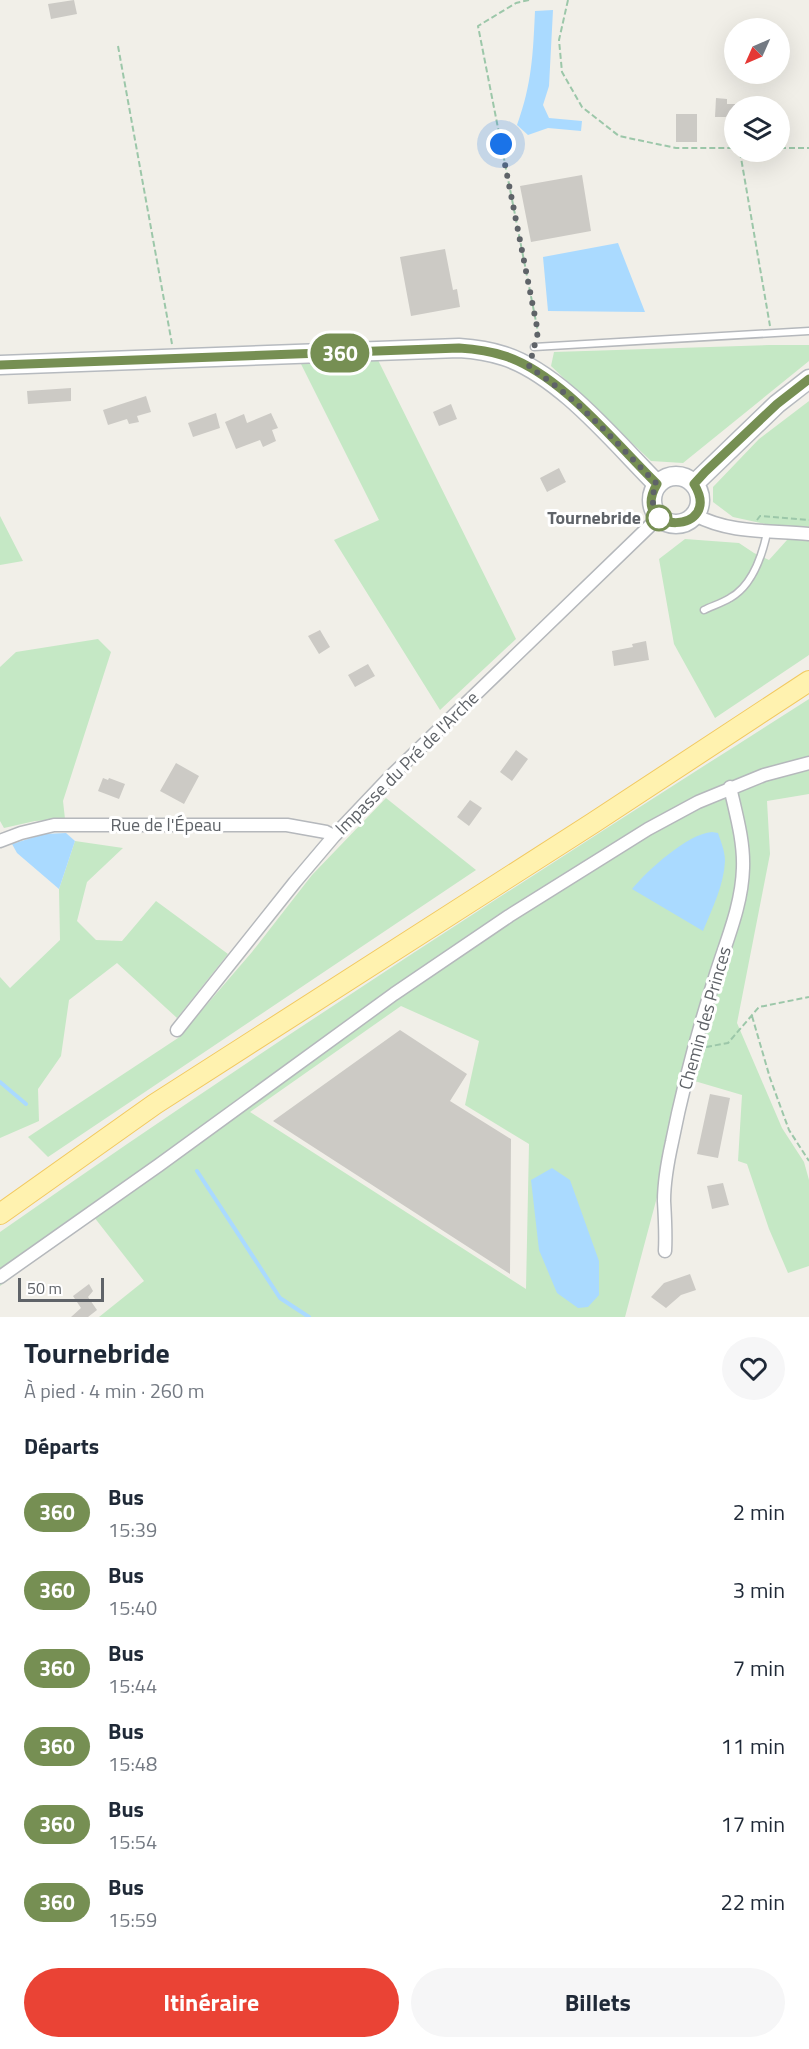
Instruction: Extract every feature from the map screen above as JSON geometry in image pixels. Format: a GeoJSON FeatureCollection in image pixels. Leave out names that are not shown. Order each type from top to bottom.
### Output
{"type":"FeatureCollection","features":[{"type":"Feature","properties":{"kind":"main road"},"geometry":{"type":"LineString","coordinates":[[0,365],[459,348],[489,352],[506,356],[551,381],[576,402],[657,484]]}},
{"type":"Feature","properties":{"kind":"main road"},"geometry":{"type":"LineString","coordinates":[[694,484],[777,404],[809,379]]}},
{"type":"Feature","properties":{"kind":"main road"},"geometry":{"type":"LineString","coordinates":[[680,476],[694,484],[700,499],[695,515],[689,520],[674,524],[659,518],[652,505],[657,484],[664,479],[680,476]]}},
{"type":"Feature","properties":{"kind":"main road"},"geometry":{"type":"LineString","coordinates":[[0,1214],[155,1104],[593,823],[809,681]]}},
{"type":"Feature","properties":{"kind":"street"},"geometry":{"type":"LineString","coordinates":[[695,515],[732,529],[809,534]]}},
{"type":"Feature","properties":{"kind":"street","name":"Impasse du Pré de l'Arche"},"geometry":{"type":"LineString","coordinates":[[177,1030],[334,836],[400,768],[659,518]]}},
{"type":"Feature","properties":{"kind":"street"},"geometry":{"type":"LineString","coordinates":[[0,1277],[394,994],[509,916],[648,829],[730,787],[809,763]]}},
{"type":"Feature","properties":{"kind":"street","name":"Chemin des Princes"},"geometry":{"type":"LineString","coordinates":[[665,1251],[667,1232],[664,1199],[672,1142],[695,1049],[715,976],[737,909],[741,887],[743,867],[741,837],[730,787]]}},
{"type":"Feature","properties":{"kind":"street","name":"Rue de l'Épeau"},"geometry":{"type":"LineString","coordinates":[[0,841],[54,825],[287,825],[326,832],[334,836]]}},
{"type":"Feature","properties":{"kind":"lane"},"geometry":{"type":"LineString","coordinates":[[534,347],[809,331]]}},
{"type":"Feature","properties":{"kind":"lane"},"geometry":{"type":"LineString","coordinates":[[704,610],[732,598],[748,582],[763,552],[767,533]]}},
{"type":"Feature","properties":{"kind":"path"},"geometry":{"type":"LineString","coordinates":[[529,0],[516,3],[478,27],[538,332],[534,347]]}},
{"type":"Feature","properties":{"kind":"path"},"geometry":{"type":"LineString","coordinates":[[568,0],[559,40],[562,72],[582,107],[619,136],[676,148],[724,148]]}},
{"type":"Feature","properties":{"kind":"path"},"geometry":{"type":"LineString","coordinates":[[118,46],[175,359]]}},
{"type":"Feature","properties":{"kind":"path"},"geometry":{"type":"LineString","coordinates":[[790,148],[809,148]]}},
{"type":"Feature","properties":{"kind":"path"},"geometry":{"type":"LineString","coordinates":[[742,162],[771,333]]}},
{"type":"Feature","properties":{"kind":"path"},"geometry":{"type":"LineString","coordinates":[[695,1049],[728,1043],[759,1007],[809,997]]}},
{"type":"Feature","properties":{"kind":"path"},"geometry":{"type":"LineString","coordinates":[[752,1016],[770,1078],[789,1130],[809,1161]]}},
{"type":"Feature","properties":{"kind":"green space"},"geometry":{"type":"Polygon","coordinates":[[[809,345],[809,361],[683,463],[651,461],[551,366],[554,352],[809,345]]]}},
{"type":"Feature","properties":{"kind":"green space"},"geometry":{"type":"Polygon","coordinates":[[[377,358],[516,639],[440,710],[334,540],[379,520],[300,362],[377,358]]]}},
{"type":"Feature","properties":{"kind":"green space"},"geometry":{"type":"Polygon","coordinates":[[[809,401],[809,528],[770,525],[733,517],[713,502],[713,487],[759,439],[809,401]]]}},
{"type":"Feature","properties":{"kind":"green space"},"geometry":{"type":"Polygon","coordinates":[[[0,516],[23,561],[0,565],[0,516]]]}},
{"type":"Feature","properties":{"kind":"green space"},"geometry":{"type":"Polygon","coordinates":[[[685,539],[739,543],[769,560],[787,540],[809,540],[809,655],[715,718],[674,644],[659,559],[685,539]]]}},
{"type":"Feature","properties":{"kind":"green space"},"geometry":{"type":"Polygon","coordinates":[[[98,639],[111,652],[63,801],[65,819],[35,821],[4,828],[0,821],[0,667],[16,652],[98,639]]]}},
{"type":"Feature","properties":{"kind":"green space"},"geometry":{"type":"Polygon","coordinates":[[[809,699],[809,794],[767,801],[770,854],[737,1023],[782,1128],[804,1162],[809,1180],[809,1266],[788,1273],[769,1229],[747,1164],[738,1161],[742,1095],[681,1077],[661,1182],[625,1317],[99,1317],[144,1281],[94,1217],[0,1286],[0,1232],[301,1027],[809,699]],[[401,1006],[250,1112],[526,1289],[529,1144],[465,1105],[479,1041],[401,1006]]]}},
{"type":"Feature","properties":{"kind":"green space"},"geometry":{"type":"Polygon","coordinates":[[[386,798],[476,870],[48,1157],[28,1137],[178,1038],[252,952],[312,875],[386,798]]]}},
{"type":"Feature","properties":{"kind":"green space"},"geometry":{"type":"Polygon","coordinates":[[[75,841],[123,848],[87,882],[77,921],[96,940],[122,941],[156,901],[228,954],[177,1018],[117,963],[69,1000],[61,1056],[38,1089],[39,1121],[0,1138],[0,977],[10,988],[60,940],[59,889],[75,841]]]}},
{"type":"Feature","properties":{"kind":"water"},"geometry":{"type":"Polygon","coordinates":[[[553,10],[549,86],[543,105],[549,118],[582,121],[581,131],[548,128],[528,135],[517,125],[529,82],[535,11],[553,10]]]}},
{"type":"Feature","properties":{"kind":"water"},"geometry":{"type":"Polygon","coordinates":[[[618,243],[645,312],[548,311],[543,257],[618,243]]]}},
{"type":"Feature","properties":{"kind":"water"},"geometry":{"type":"Polygon","coordinates":[[[66,833],[75,841],[59,889],[17,853],[12,844],[44,834],[66,833]]]}},
{"type":"Feature","properties":{"kind":"water"},"geometry":{"type":"Polygon","coordinates":[[[718,833],[725,861],[720,888],[703,931],[632,889],[658,863],[680,846],[702,834],[718,833]]]}},
{"type":"Feature","properties":{"kind":"water"},"geometry":{"type":"Polygon","coordinates":[[[552,1168],[570,1180],[599,1261],[599,1295],[588,1307],[578,1308],[557,1293],[539,1250],[531,1180],[552,1168]]]}},
{"type":"Feature","properties":{"kind":"building"},"geometry":{"type":"Polygon","coordinates":[[[74,0],[77,14],[51,19],[48,4],[74,0]]]}},
{"type":"Feature","properties":{"kind":"building"},"geometry":{"type":"Polygon","coordinates":[[[716,98],[724,99],[724,117],[715,117],[716,98]]]}},
{"type":"Feature","properties":{"kind":"building"},"geometry":{"type":"Polygon","coordinates":[[[676,114],[697,114],[697,142],[676,142],[676,114]]]}},
{"type":"Feature","properties":{"kind":"building"},"geometry":{"type":"Polygon","coordinates":[[[582,175],[591,231],[531,242],[520,186],[582,175]]]}},
{"type":"Feature","properties":{"kind":"building"},"geometry":{"type":"Polygon","coordinates":[[[445,249],[453,290],[457,289],[460,307],[411,316],[400,257],[445,249]]]}},
{"type":"Feature","properties":{"kind":"building"},"geometry":{"type":"Polygon","coordinates":[[[71,388],[71,401],[28,404],[27,391],[71,388]]]}},
{"type":"Feature","properties":{"kind":"building"},"geometry":{"type":"Polygon","coordinates":[[[146,396],[151,412],[137,416],[139,422],[129,424],[127,419],[108,425],[103,410],[146,396]]]}},
{"type":"Feature","properties":{"kind":"building"},"geometry":{"type":"Polygon","coordinates":[[[451,404],[457,419],[439,426],[433,412],[451,404]]]}},
{"type":"Feature","properties":{"kind":"building"},"geometry":{"type":"Polygon","coordinates":[[[216,413],[220,428],[193,437],[188,423],[216,413]]]}},
{"type":"Feature","properties":{"kind":"building"},"geometry":{"type":"Polygon","coordinates":[[[271,413],[278,428],[272,430],[276,441],[263,447],[260,440],[236,449],[225,422],[244,414],[247,423],[271,413]]]}},
{"type":"Feature","properties":{"kind":"building"},"geometry":{"type":"Polygon","coordinates":[[[559,468],[566,482],[547,492],[540,478],[559,468]]]}},
{"type":"Feature","properties":{"kind":"building"},"geometry":{"type":"Polygon","coordinates":[[[320,630],[330,647],[319,654],[308,636],[320,630]]]}},
{"type":"Feature","properties":{"kind":"building"},"geometry":{"type":"Polygon","coordinates":[[[646,641],[649,660],[614,666],[612,651],[633,647],[632,644],[646,641]]]}},
{"type":"Feature","properties":{"kind":"building"},"geometry":{"type":"Polygon","coordinates":[[[368,664],[375,676],[355,687],[348,675],[368,664]]]}},
{"type":"Feature","properties":{"kind":"building"},"geometry":{"type":"Polygon","coordinates":[[[516,750],[528,759],[512,781],[500,772],[516,750]]]}},
{"type":"Feature","properties":{"kind":"building"},"geometry":{"type":"Polygon","coordinates":[[[176,763],[199,776],[184,804],[160,791],[176,763]]]}},
{"type":"Feature","properties":{"kind":"building"},"geometry":{"type":"Polygon","coordinates":[[[103,778],[125,784],[119,799],[98,791],[103,778]]]}},
{"type":"Feature","properties":{"kind":"building"},"geometry":{"type":"Polygon","coordinates":[[[470,800],[482,808],[469,826],[457,817],[470,800]]]}},
{"type":"Feature","properties":{"kind":"building"},"geometry":{"type":"Polygon","coordinates":[[[400,1030],[467,1074],[450,1101],[511,1139],[510,1274],[273,1121],[400,1030]]]}},
{"type":"Feature","properties":{"kind":"building"},"geometry":{"type":"Polygon","coordinates":[[[710,1094],[730,1098],[718,1158],[697,1154],[710,1094]]]}},
{"type":"Feature","properties":{"kind":"building"},"geometry":{"type":"Polygon","coordinates":[[[723,1183],[729,1205],[712,1209],[707,1186],[723,1183]]]}},
{"type":"Feature","properties":{"kind":"building"},"geometry":{"type":"Polygon","coordinates":[[[690,1274],[696,1290],[681,1295],[666,1308],[651,1297],[664,1283],[690,1274]]]}},
{"type":"Feature","properties":{"kind":"building"},"geometry":{"type":"Polygon","coordinates":[[[89,1284],[93,1291],[88,1297],[97,1310],[88,1317],[71,1317],[81,1308],[73,1296],[89,1284]]]}},
{"type":"Feature","properties":{"kind":"waterway"},"geometry":{"type":"LineString","coordinates":[[0,1082],[26,1104]]}},
{"type":"Feature","properties":{"kind":"waterway"},"geometry":{"type":"LineString","coordinates":[[197,1171],[280,1298],[309,1317]]}},
{"type":"Feature","properties":{"kind":"bus line","name":"360"},"geometry":{"type":"LineString","coordinates":[[0,365],[459,348],[481,350],[506,356],[529,367],[551,381],[576,402],[657,484],[653,490],[652,505],[659,518],[674,524],[689,520],[695,515],[700,499],[694,484],[705,472],[777,404],[809,379]]}},
{"type":"Feature","properties":{"kind":"place","name":"Tournebride"},"geometry":{"type":"Point","coordinates":[659,518]}},
{"type":"Feature","properties":{"kind":"route"},"geometry":{"type":"LineString","coordinates":[[501,144],[538,332],[529,367],[551,381],[576,402],[657,484],[653,490],[652,505],[659,518]]}}]}
